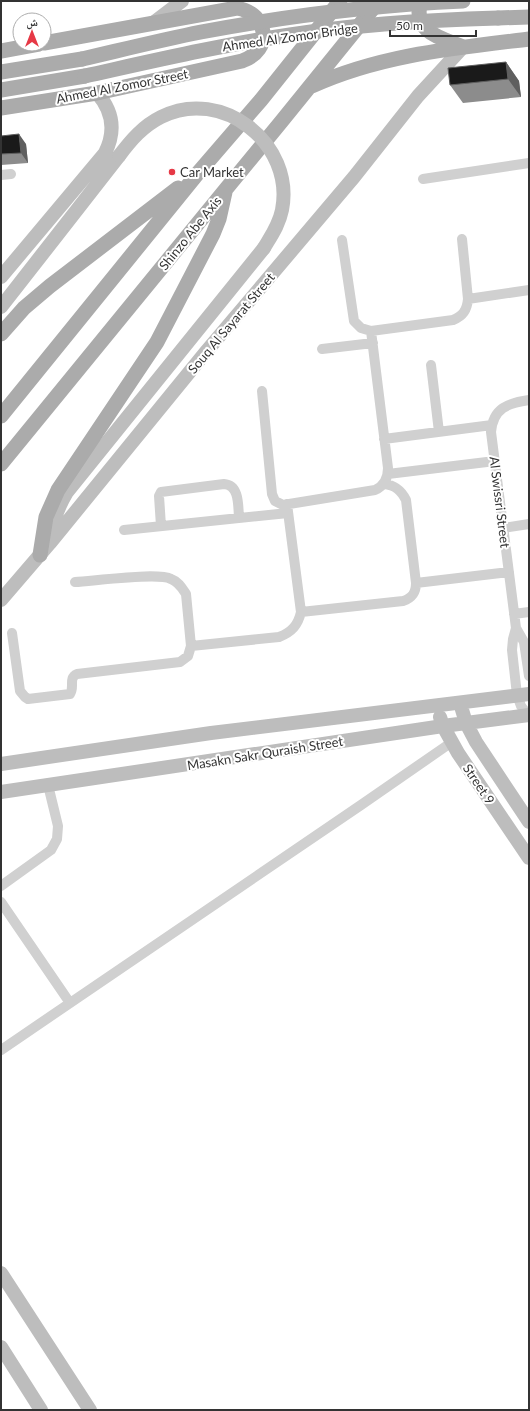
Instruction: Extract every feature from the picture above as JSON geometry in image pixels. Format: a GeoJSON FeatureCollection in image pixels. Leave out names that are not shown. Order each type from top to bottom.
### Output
{"type":"FeatureCollection","features":[{"type":"Feature","properties":{"kind":"main road"},"geometry":{"type":"LineString","coordinates":[[1,416],[198,173],[261,100],[340,1]]}},
{"type":"Feature","properties":{"kind":"main road","name":"Shinzo Abe Axis"},"geometry":{"type":"LineString","coordinates":[[1,464],[379,1]]}},
{"type":"Feature","properties":{"kind":"main road"},"geometry":{"type":"LineString","coordinates":[[421,1],[418,12],[424,28],[434,35],[463,47]]}},
{"type":"Feature","properties":{"kind":"main road","name":"Ahmed Al Zomor Bridge"},"geometry":{"type":"LineString","coordinates":[[1,72],[82,59],[199,33],[258,22],[377,7],[463,1]]}},
{"type":"Feature","properties":{"kind":"main road","name":"Ahmed Al Zomor Street"},"geometry":{"type":"LineString","coordinates":[[1,108],[97,93],[242,61],[249,59],[256,54],[263,40],[262,25],[258,18],[245,9],[229,9],[153,23]]}},
{"type":"Feature","properties":{"kind":"main road","name":"Ahmed Al Zomor Bridge"},"geometry":{"type":"LineString","coordinates":[[1,90],[85,76],[202,50],[290,34],[393,23],[529,17]]}},
{"type":"Feature","properties":{"kind":"main road"},"geometry":{"type":"LineString","coordinates":[[52,42],[153,23]]}},
{"type":"Feature","properties":{"kind":"main road"},"geometry":{"type":"LineString","coordinates":[[309,87],[369,64],[463,47],[529,39]]}},
{"type":"Feature","properties":{"kind":"main road"},"geometry":{"type":"LineString","coordinates":[[1,51],[12,49]]}},
{"type":"Feature","properties":{"kind":"main road"},"geometry":{"type":"LineString","coordinates":[[1,334],[24,308],[50,286],[198,173]]}},
{"type":"Feature","properties":{"kind":"main road"},"geometry":{"type":"LineString","coordinates":[[45,549],[46,517],[58,490],[157,342],[213,234],[219,218],[226,189]]}},
{"type":"Feature","properties":{"kind":"street"},"geometry":{"type":"LineString","coordinates":[[153,23],[182,1]]}},
{"type":"Feature","properties":{"kind":"street","name":"Souq Al Sayarat Street"},"geometry":{"type":"LineString","coordinates":[[1,600],[45,549],[205,353],[354,177],[418,96],[463,47]]}},
{"type":"Feature","properties":{"kind":"street"},"geometry":{"type":"LineString","coordinates":[[1,277],[100,159],[109,145],[112,121],[107,106],[97,93]]}},
{"type":"Feature","properties":{"kind":"street"},"geometry":{"type":"LineString","coordinates":[[1,307],[118,156],[137,134],[162,116],[177,111],[192,109],[208,110],[230,116],[250,127],[262,138],[271,150],[278,164],[284,194],[278,225],[264,248],[67,492],[55,515],[51,534],[45,549]]}},
{"type":"Feature","properties":{"kind":"street"},"geometry":{"type":"LineString","coordinates":[[423,179],[529,163]]}},
{"type":"Feature","properties":{"kind":"street"},"geometry":{"type":"LineString","coordinates":[[342,240],[354,320],[361,328],[371,331],[454,320],[460,317],[467,306],[468,299],[462,239]]}},
{"type":"Feature","properties":{"kind":"street"},"geometry":{"type":"LineString","coordinates":[[468,299],[529,290]]}},
{"type":"Feature","properties":{"kind":"street"},"geometry":{"type":"LineString","coordinates":[[124,530],[239,518],[375,490],[384,484],[388,474],[371,331]]}},
{"type":"Feature","properties":{"kind":"street"},"geometry":{"type":"LineString","coordinates":[[322,349],[373,343]]}},
{"type":"Feature","properties":{"kind":"street"},"geometry":{"type":"LineString","coordinates":[[431,365],[439,432]]}},
{"type":"Feature","properties":{"kind":"street"},"geometry":{"type":"LineString","coordinates":[[262,391],[273,498],[279,504],[287,508]]}},
{"type":"Feature","properties":{"kind":"street"},"geometry":{"type":"LineString","coordinates":[[384,439],[492,425],[495,417],[506,405],[514,402],[529,400]]}},
{"type":"Feature","properties":{"kind":"street","name":"Al Swissri Street"},"geometry":{"type":"LineString","coordinates":[[492,425],[491,432],[496,461],[516,628],[524,642],[529,676]]}},
{"type":"Feature","properties":{"kind":"street"},"geometry":{"type":"LineString","coordinates":[[388,474],[496,461]]}},
{"type":"Feature","properties":{"kind":"street"},"geometry":{"type":"LineString","coordinates":[[161,526],[159,496],[161,492],[224,484],[231,486],[236,491],[239,518]]}},
{"type":"Feature","properties":{"kind":"street"},"geometry":{"type":"LineString","coordinates":[[301,612],[403,601],[409,599],[413,595],[416,589],[416,583],[406,500],[403,493],[398,488],[384,484]]}},
{"type":"Feature","properties":{"kind":"street"},"geometry":{"type":"LineString","coordinates":[[191,646],[279,637],[288,634],[295,628],[301,612],[287,508]]}},
{"type":"Feature","properties":{"kind":"street"},"geometry":{"type":"LineString","coordinates":[[503,528],[529,524]]}},
{"type":"Feature","properties":{"kind":"street"},"geometry":{"type":"LineString","coordinates":[[416,583],[509,572]]}},
{"type":"Feature","properties":{"kind":"street"},"geometry":{"type":"LineString","coordinates":[[12,633],[20,691],[28,699],[70,694],[73,689],[72,679],[77,674],[180,662],[188,656],[191,646],[186,594],[171,578],[156,576],[75,582]]}},
{"type":"Feature","properties":{"kind":"street"},"geometry":{"type":"LineString","coordinates":[[514,614],[529,612]]}},
{"type":"Feature","properties":{"kind":"street","name":"Al Swissri Street"},"geometry":{"type":"LineString","coordinates":[[516,628],[512,650],[523,694],[521,706],[529,714]]}},
{"type":"Feature","properties":{"kind":"street","name":"Masakn Sakr Quraish Street"},"geometry":{"type":"LineString","coordinates":[[1,764],[211,733],[523,694]]}},
{"type":"Feature","properties":{"kind":"street","name":"Street 9"},"geometry":{"type":"LineString","coordinates":[[460,702],[466,723],[476,742],[529,822]]}},
{"type":"Feature","properties":{"kind":"street","name":"Street 9"},"geometry":{"type":"LineString","coordinates":[[436,706],[443,726],[452,742],[529,858]]}},
{"type":"Feature","properties":{"kind":"street","name":"Masakn Sakr Quraish Street"},"geometry":{"type":"LineString","coordinates":[[1,792],[529,714]]}},
{"type":"Feature","properties":{"kind":"street"},"geometry":{"type":"LineString","coordinates":[[1,1050],[452,742]]}},
{"type":"Feature","properties":{"kind":"street"},"geometry":{"type":"LineString","coordinates":[[1,886],[45,855],[57,839],[58,826],[48,785]]}},
{"type":"Feature","properties":{"kind":"street"},"geometry":{"type":"LineString","coordinates":[[1,902],[70,1003]]}},
{"type":"Feature","properties":{"kind":"street"},"geometry":{"type":"LineString","coordinates":[[1,1273],[90,1410]]}},
{"type":"Feature","properties":{"kind":"street"},"geometry":{"type":"LineString","coordinates":[[1,1347],[5,1362],[41,1410]]}},
{"type":"Feature","properties":{"kind":"building"},"geometry":{"type":"Polygon","coordinates":[[[506,62],[508,79],[450,85],[448,68],[506,62]]]}},
{"type":"Feature","properties":{"kind":"building"},"geometry":{"type":"Polygon","coordinates":[[[19,134],[21,153],[1,154],[1,136],[19,134]]]}},
{"type":"Feature","properties":{"kind":"place","name":"Car Market"},"geometry":{"type":"Point","coordinates":[172,172]}}]}
